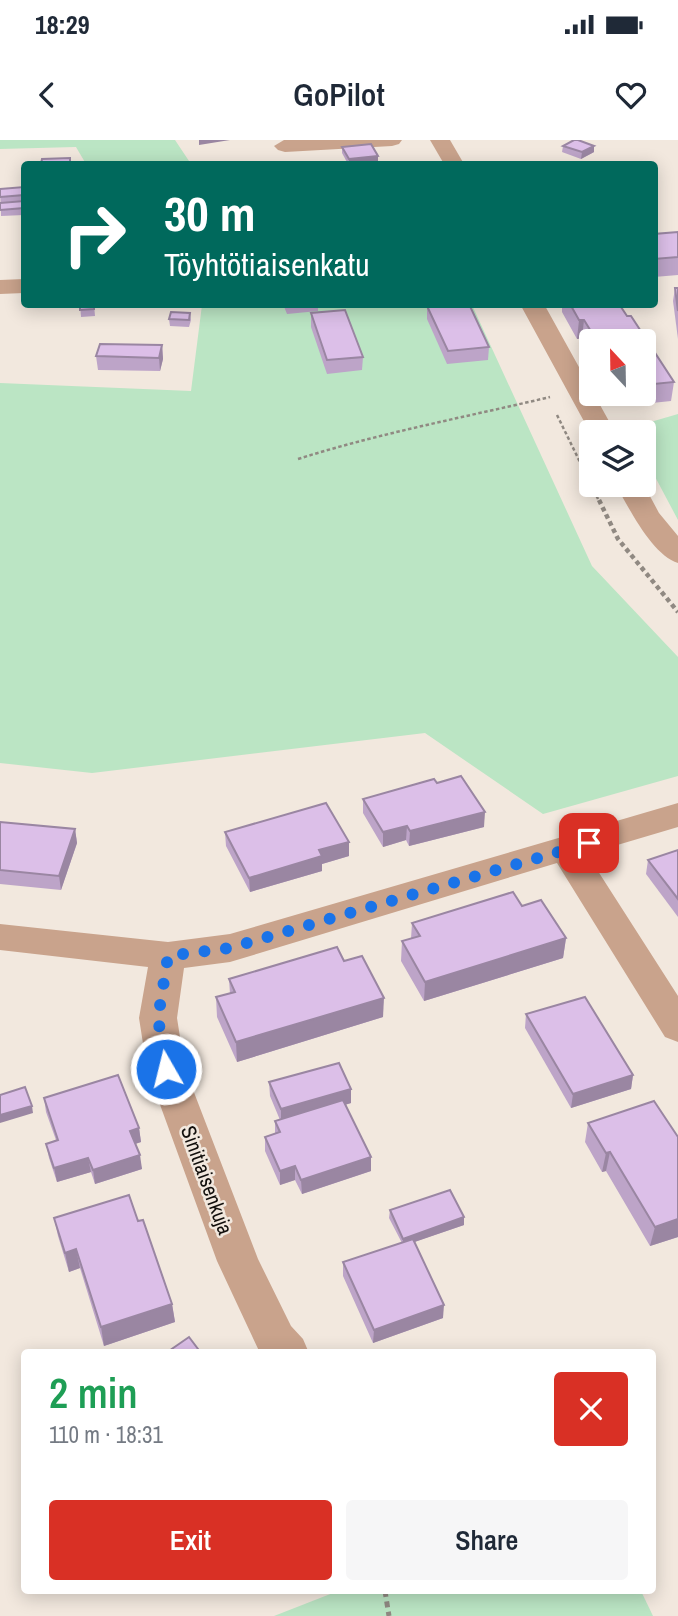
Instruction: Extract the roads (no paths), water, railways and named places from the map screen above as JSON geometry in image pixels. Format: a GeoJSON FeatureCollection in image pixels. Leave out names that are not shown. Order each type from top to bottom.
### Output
{"type":"FeatureCollection","features":[{"type":"Feature","properties":{"kind":"street"},"geometry":{"type":"LineString","coordinates":[[285,146],[392,140]]}},
{"type":"Feature","properties":{"kind":"street"},"geometry":{"type":"LineString","coordinates":[[440,140],[452,161]]}},
{"type":"Feature","properties":{"kind":"street"},"geometry":{"type":"LineString","coordinates":[[0,287],[21,286]]}},
{"type":"Feature","properties":{"kind":"street"},"geometry":{"type":"LineString","coordinates":[[534,308],[595,420]]}},
{"type":"Feature","properties":{"kind":"street"},"geometry":{"type":"LineString","coordinates":[[637,497],[647,516],[678,554]]}},
{"type":"Feature","properties":{"kind":"street"},"geometry":{"type":"LineString","coordinates":[[0,937],[168,956],[230,948],[678,815]]}},
{"type":"Feature","properties":{"kind":"street"},"geometry":{"type":"LineString","coordinates":[[566,850],[678,1027]]}},
{"type":"Feature","properties":{"kind":"street","name":"Sinitiaisenkuja"},"geometry":{"type":"LineString","coordinates":[[168,956],[158,1018],[166,1069],[238,1261],[276,1340],[284,1349]]}}]}
